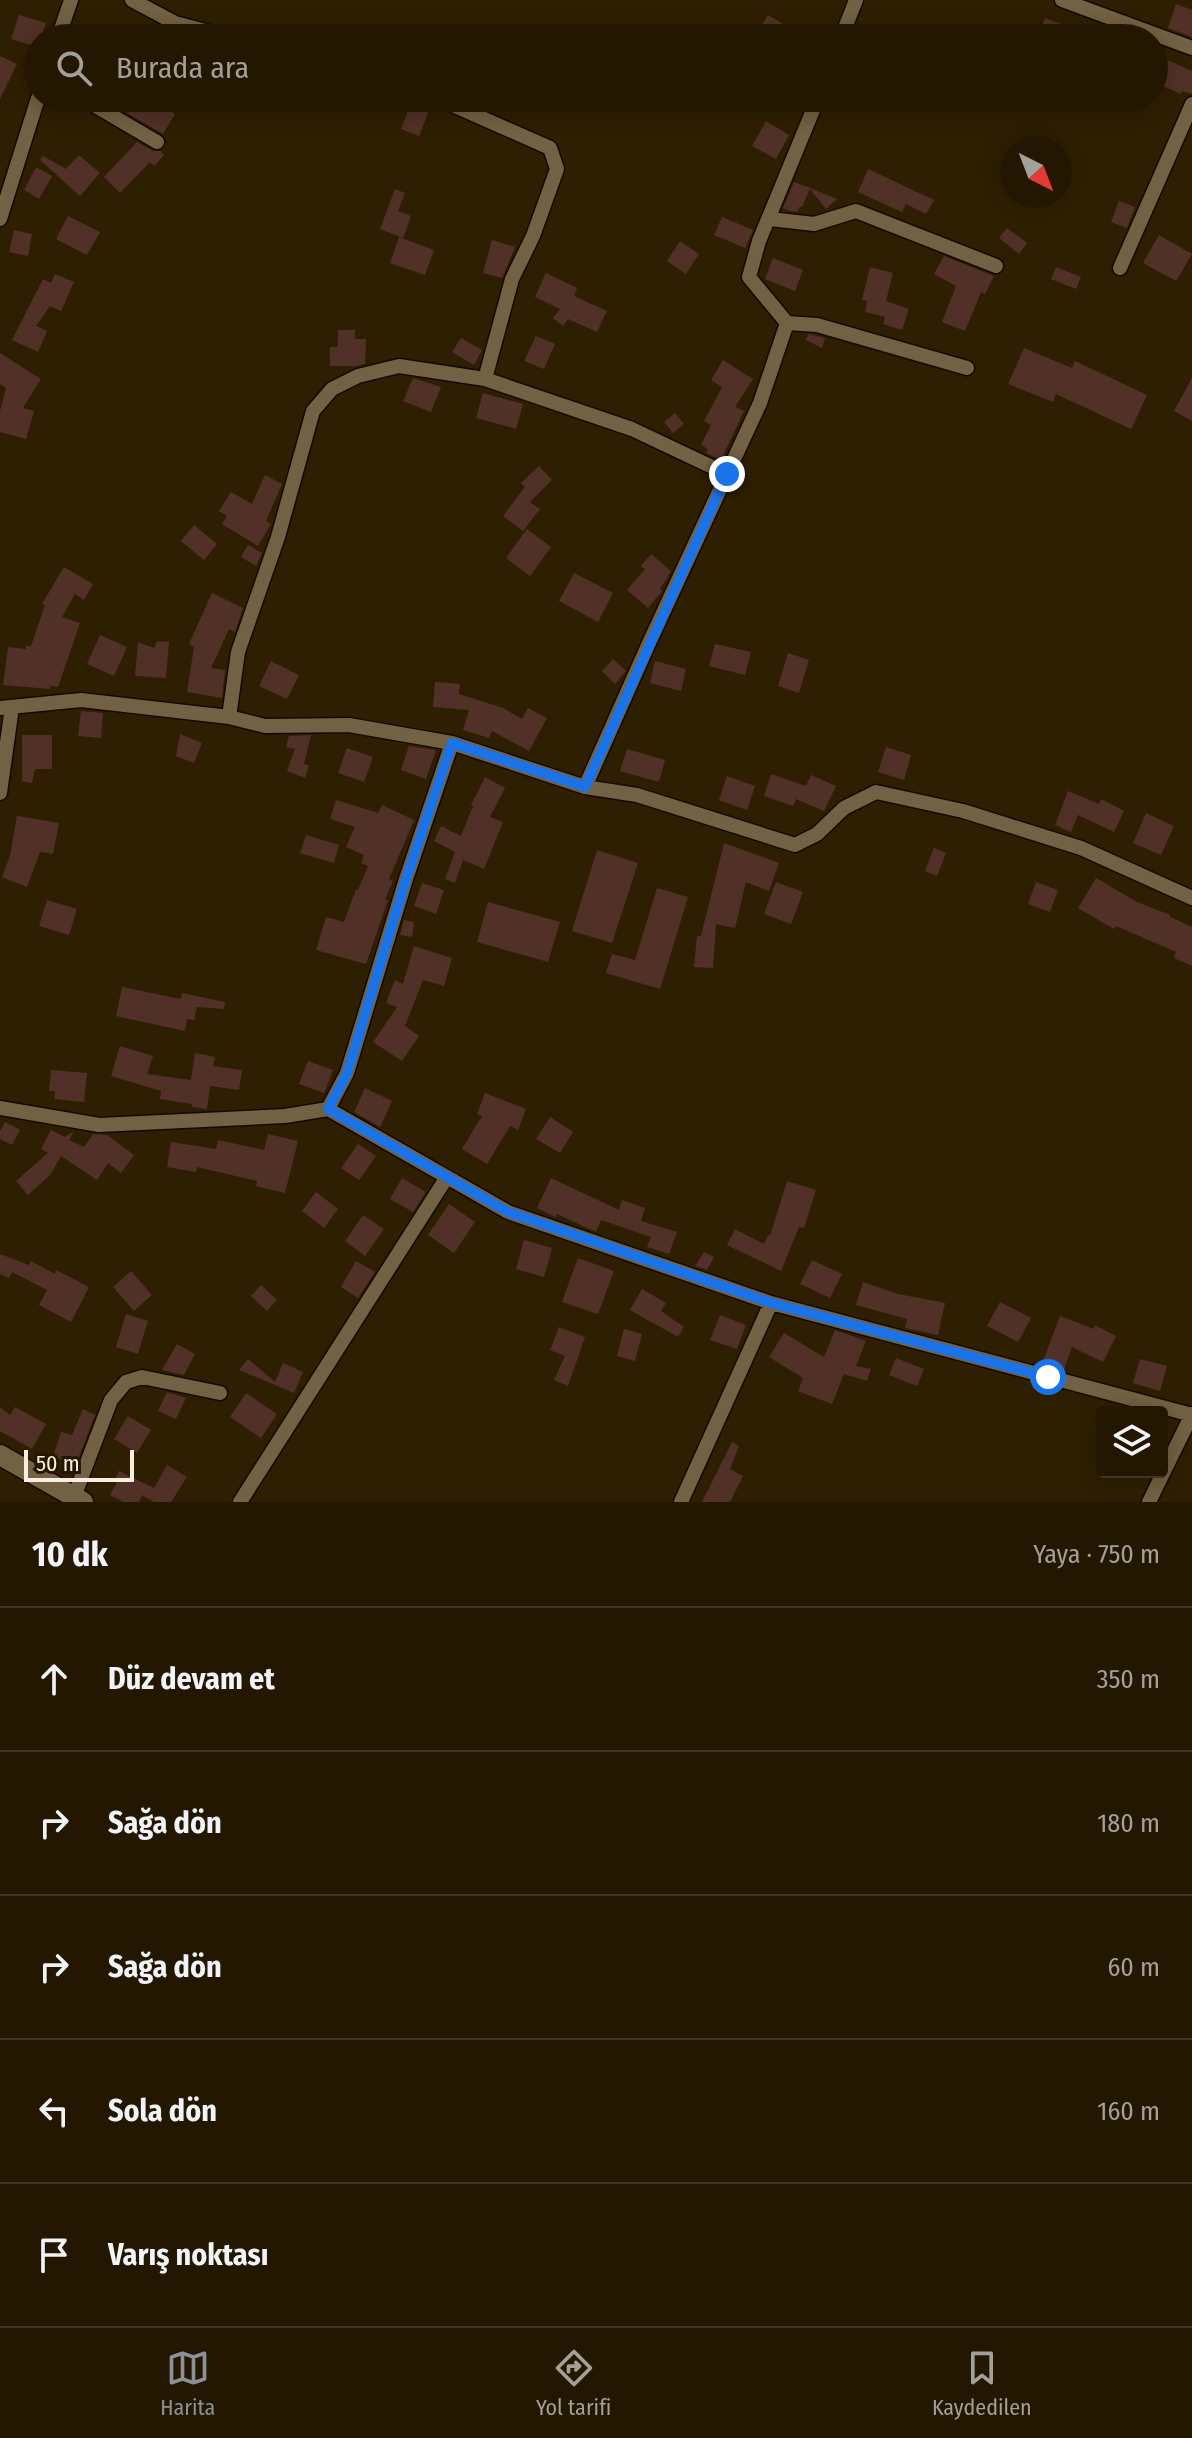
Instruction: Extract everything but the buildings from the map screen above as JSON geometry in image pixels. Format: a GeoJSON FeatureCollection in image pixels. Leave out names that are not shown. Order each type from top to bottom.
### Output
{"type":"FeatureCollection","features":[{"type":"Feature","properties":{"kind":"street"},"geometry":{"type":"LineString","coordinates":[[63,24],[71,0]]}},
{"type":"Feature","properties":{"kind":"street"},"geometry":{"type":"LineString","coordinates":[[132,0],[179,24]]}},
{"type":"Feature","properties":{"kind":"street"},"geometry":{"type":"LineString","coordinates":[[847,24],[856,0]]}},
{"type":"Feature","properties":{"kind":"street"},"geometry":{"type":"LineString","coordinates":[[1062,0],[1127,24]]}},
{"type":"Feature","properties":{"kind":"street"},"geometry":{"type":"LineString","coordinates":[[1168,39],[1192,48]]}},
{"type":"Feature","properties":{"kind":"street"},"geometry":{"type":"LineString","coordinates":[[1120,268],[1192,104]]}},
{"type":"Feature","properties":{"kind":"street"},"geometry":{"type":"LineString","coordinates":[[0,219],[3,200],[33,112]]}},
{"type":"Feature","properties":{"kind":"street"},"geometry":{"type":"LineString","coordinates":[[106,112],[157,142]]}},
{"type":"Feature","properties":{"kind":"street"},"geometry":{"type":"LineString","coordinates":[[469,112],[550,148],[557,169],[533,236],[512,279],[485,379]]}},
{"type":"Feature","properties":{"kind":"street"},"geometry":{"type":"LineString","coordinates":[[812,112],[759,241],[749,277],[787,323],[817,325],[967,368]]}},
{"type":"Feature","properties":{"kind":"street"},"geometry":{"type":"LineString","coordinates":[[770,219],[814,224],[856,211],[996,266]]}},
{"type":"Feature","properties":{"kind":"street"},"geometry":{"type":"LineString","coordinates":[[585,787],[760,403],[787,323]]}},
{"type":"Feature","properties":{"kind":"street"},"geometry":{"type":"LineString","coordinates":[[229,717],[238,652],[278,537],[313,411],[332,389],[358,376],[399,366],[485,379],[632,429],[727,474]]}},
{"type":"Feature","properties":{"kind":"street"},"geometry":{"type":"LineString","coordinates":[[0,793],[6,708],[81,700],[229,717],[265,726],[349,725],[452,743],[585,787],[637,795],[795,845],[817,834],[844,808],[876,792],[963,811],[1081,848],[1192,898]]}},
{"type":"Feature","properties":{"kind":"street"},"geometry":{"type":"LineString","coordinates":[[328,1109],[347,1073],[406,879],[452,743]]}},
{"type":"Feature","properties":{"kind":"street"},"geometry":{"type":"LineString","coordinates":[[0,1108],[99,1125],[285,1116],[328,1109],[508,1212],[771,1303],[1192,1414],[1149,1502]]}},
{"type":"Feature","properties":{"kind":"street"},"geometry":{"type":"LineString","coordinates":[[240,1502],[447,1177]]}},
{"type":"Feature","properties":{"kind":"street"},"geometry":{"type":"LineString","coordinates":[[681,1502],[771,1303]]}},
{"type":"Feature","properties":{"kind":"street"},"geometry":{"type":"LineString","coordinates":[[0,1455],[77,1501],[111,1400],[126,1382],[142,1377],[220,1393]]}},
{"type":"Feature","properties":{"kind":"route"},"geometry":{"type":"LineString","coordinates":[[727,474],[585,787],[452,743],[406,879],[347,1073],[328,1109],[508,1212],[771,1303],[1048,1377]]}}]}
